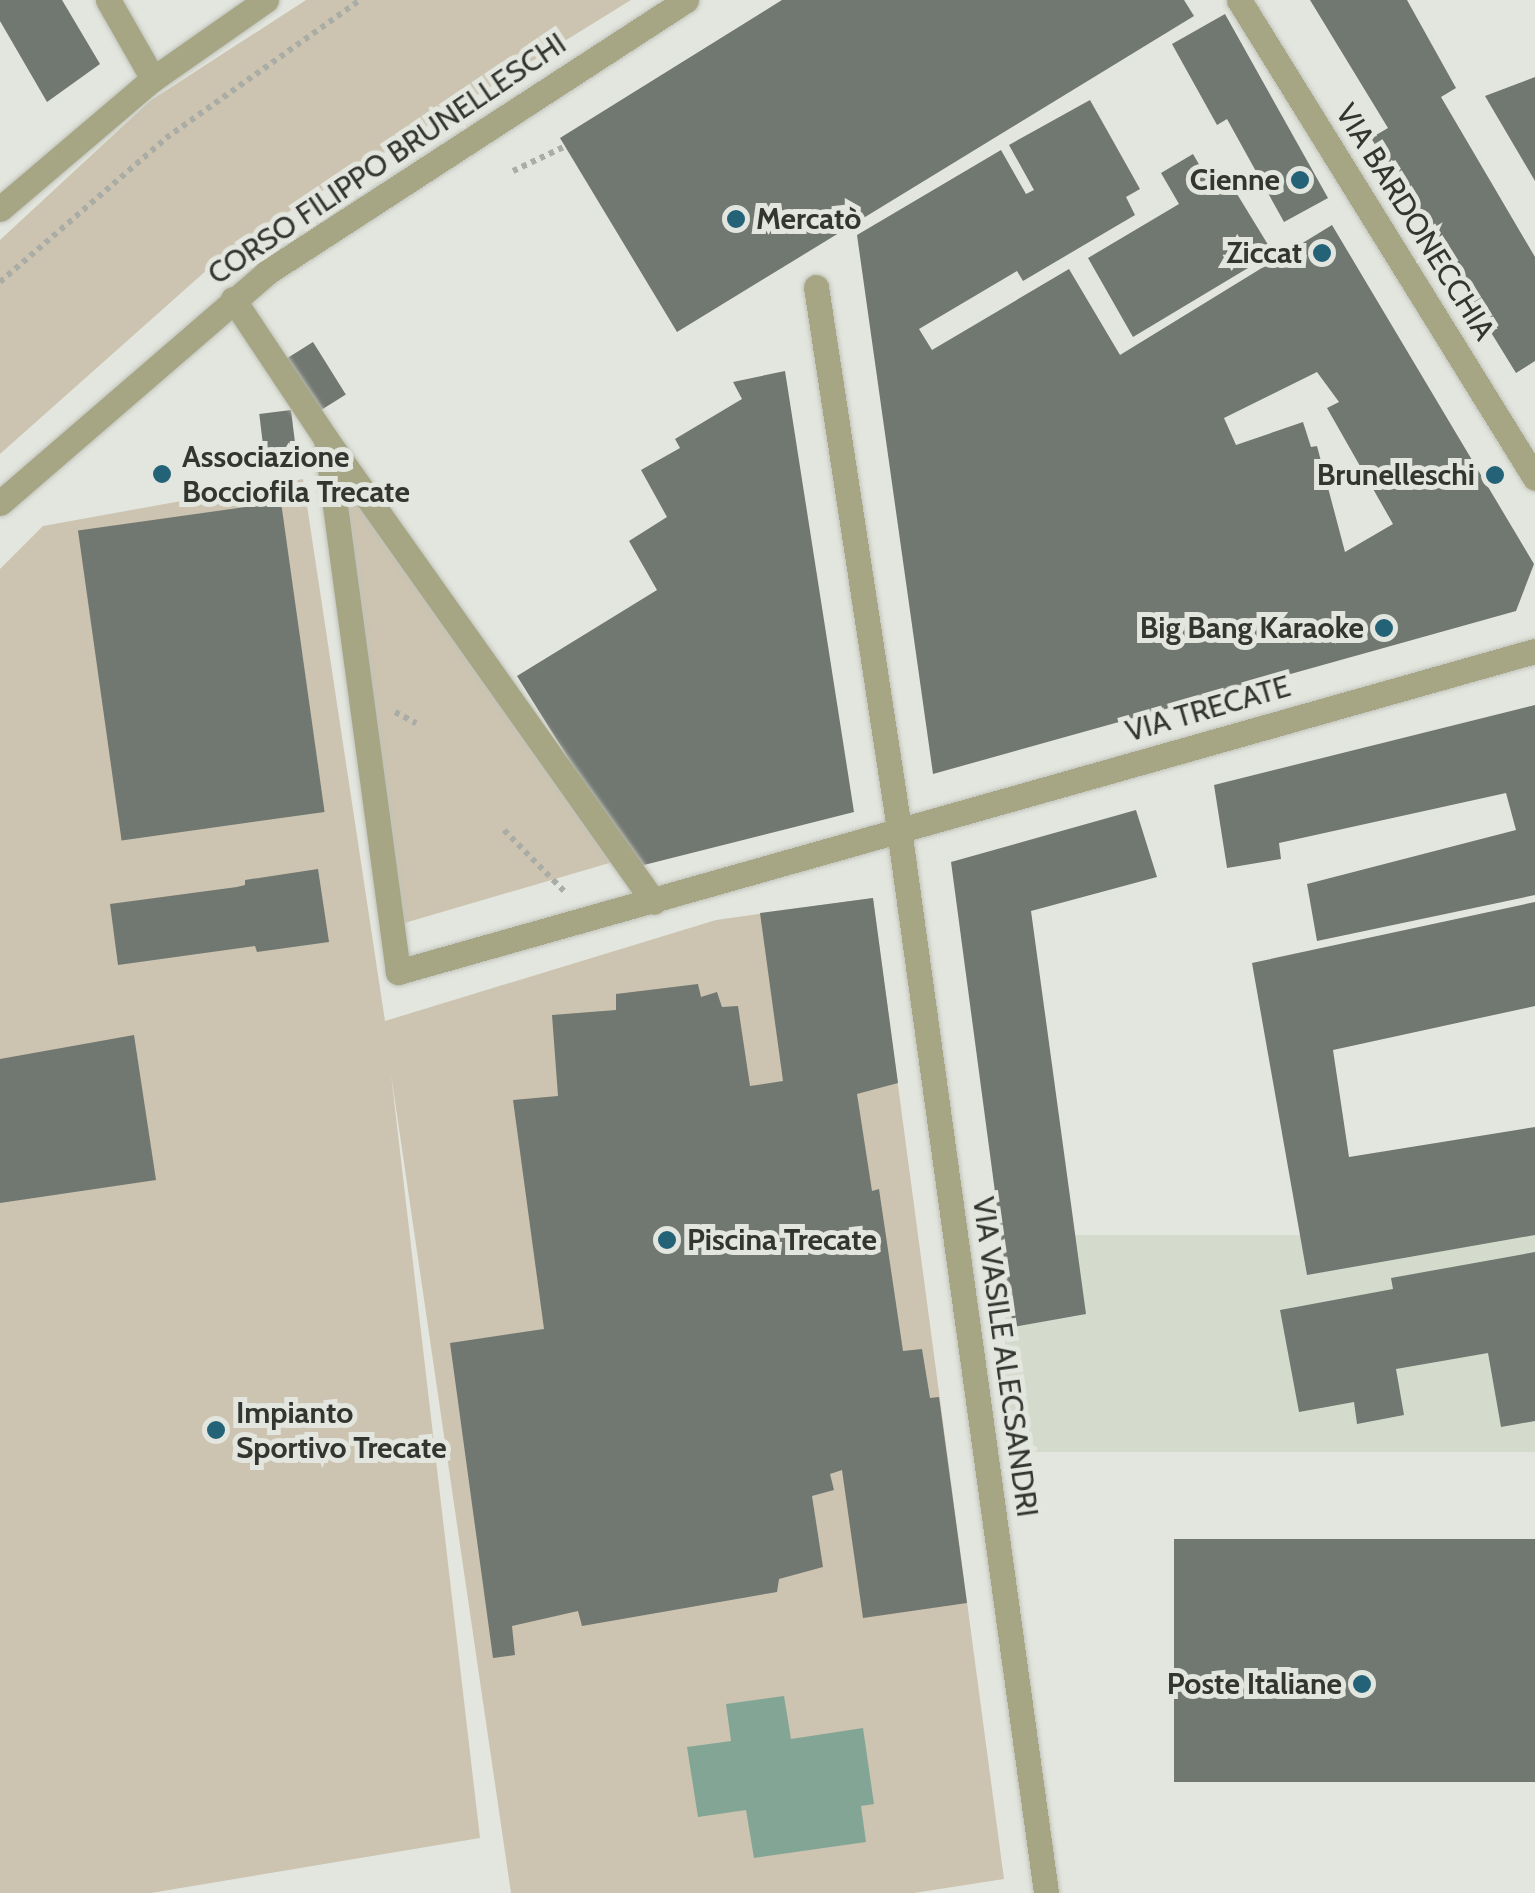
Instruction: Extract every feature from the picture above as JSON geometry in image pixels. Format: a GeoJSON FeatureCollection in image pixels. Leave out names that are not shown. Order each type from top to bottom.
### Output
{"type":"FeatureCollection","features":[{"type":"Feature","properties":{"kind":"street"},"geometry":{"type":"LineString","coordinates":[[108,0],[153,79]]}},
{"type":"Feature","properties":{"kind":"street"},"geometry":{"type":"LineString","coordinates":[[0,210],[153,79],[266,0]]}},
{"type":"Feature","properties":{"kind":"street","name":"CORSO FILIPPO BRUNELLESCHI"},"geometry":{"type":"LineString","coordinates":[[0,503],[280,263],[686,0]]}},
{"type":"Feature","properties":{"kind":"street","name":"VIA BARDONECCHIA"},"geometry":{"type":"LineString","coordinates":[[1239,0],[1535,478]]}},
{"type":"Feature","properties":{"kind":"street"},"geometry":{"type":"LineString","coordinates":[[816,287],[899,829]]}},
{"type":"Feature","properties":{"kind":"street"},"geometry":{"type":"LineString","coordinates":[[233,300],[326,439],[654,902]]}},
{"type":"Feature","properties":{"kind":"street","name":"VIA TRECATE"},"geometry":{"type":"LineString","coordinates":[[326,439],[398,972],[1535,651]]}},
{"type":"Feature","properties":{"kind":"street","name":"VIA VASILE ALECSANDRI"},"geometry":{"type":"LineString","coordinates":[[899,829],[1046,1893]]}},
{"type":"Feature","properties":{"kind":"path"},"geometry":{"type":"LineString","coordinates":[[0,282],[166,138],[360,0]]}},
{"type":"Feature","properties":{"kind":"path"},"geometry":{"type":"LineString","coordinates":[[513,171],[566,146]]}},
{"type":"Feature","properties":{"kind":"path"},"geometry":{"type":"LineString","coordinates":[[504,830],[591,919]]}},
{"type":"Feature","properties":{"kind":"shaded area"},"geometry":{"type":"Polygon","coordinates":[[[306,0],[631,0],[235,245],[0,454],[0,240],[150,101],[306,0]]]}},
{"type":"Feature","properties":{"kind":"shaded area"},"geometry":{"type":"Polygon","coordinates":[[[319,443],[623,859],[391,927],[319,443]]]}},
{"type":"Feature","properties":{"kind":"shaded area"},"geometry":{"type":"Polygon","coordinates":[[[303,479],[385,1021],[716,920],[873,898],[1004,1879],[914,1893],[511,1893],[391,1074],[480,1838],[151,1893],[0,1893],[0,569],[43,526],[303,479]]]}},
{"type":"Feature","properties":{"kind":"shaded area"},"geometry":{"type":"Polygon","coordinates":[[[1005,1235],[1535,1235],[1535,1452],[1005,1452],[1005,1235]]]}},
{"type":"Feature","properties":{"kind":"shaded area"},"geometry":{"type":"Polygon","coordinates":[[[784,1696],[791,1739],[863,1728],[874,1804],[861,1806],[866,1842],[754,1858],[746,1810],[698,1817],[687,1747],[731,1741],[726,1704],[784,1696]]]}},
{"type":"Feature","properties":{"kind":"building"},"geometry":{"type":"Polygon","coordinates":[[[0,0],[62,0],[100,64],[47,102],[0,21],[0,0]]]}},
{"type":"Feature","properties":{"kind":"building","name":"Mercatò"},"geometry":{"type":"Polygon","coordinates":[[[782,0],[1184,0],[1194,16],[677,332],[560,138],[782,0]]]}},
{"type":"Feature","properties":{"kind":"building"},"geometry":{"type":"Polygon","coordinates":[[[1310,0],[1407,0],[1456,88],[1441,97],[1535,257],[1535,361],[1516,373],[1371,138],[1388,128],[1310,0]]]}},
{"type":"Feature","properties":{"kind":"building"},"geometry":{"type":"Polygon","coordinates":[[[1225,14],[1328,198],[1284,222],[1227,119],[1217,125],[1172,44],[1225,14]]]}},
{"type":"Feature","properties":{"kind":"building"},"geometry":{"type":"Polygon","coordinates":[[[1535,77],[1535,181],[1485,96],[1535,77]]]}},
{"type":"Feature","properties":{"kind":"building"},"geometry":{"type":"Polygon","coordinates":[[[1090,100],[1140,189],[1126,197],[1135,215],[1023,281],[1017,271],[919,329],[932,350],[1069,269],[1120,355],[1332,225],[1534,564],[1516,611],[933,774],[857,235],[1001,150],[1026,194],[1034,190],[1009,145],[1090,100]],[[1317,372],[1224,418],[1236,445],[1303,422],[1311,447],[1317,446],[1345,552],[1393,524],[1327,408],[1339,402],[1317,372]]]}},
{"type":"Feature","properties":{"kind":"building"},"geometry":{"type":"Polygon","coordinates":[[[1193,154],[1211,185],[1226,176],[1273,253],[1133,337],[1088,258],[1179,204],[1161,173],[1193,154]]]}},
{"type":"Feature","properties":{"kind":"building"},"geometry":{"type":"Polygon","coordinates":[[[313,342],[346,395],[319,412],[286,359],[313,342]]]}},
{"type":"Feature","properties":{"kind":"building"},"geometry":{"type":"Polygon","coordinates":[[[785,371],[854,812],[636,867],[517,676],[657,590],[629,541],[667,517],[641,470],[680,448],[675,439],[742,399],[733,382],[785,371]]]}},
{"type":"Feature","properties":{"kind":"building"},"geometry":{"type":"Polygon","coordinates":[[[291,410],[297,462],[266,466],[259,414],[291,410]]]}},
{"type":"Feature","properties":{"kind":"building"},"geometry":{"type":"Polygon","coordinates":[[[281,502],[325,812],[122,840],[78,531],[281,502]]]}},
{"type":"Feature","properties":{"kind":"building"},"geometry":{"type":"Polygon","coordinates":[[[1535,705],[1535,895],[1317,941],[1307,884],[1516,830],[1506,793],[1279,843],[1281,859],[1227,868],[1214,785],[1535,705]]]}},
{"type":"Feature","properties":{"kind":"building"},"geometry":{"type":"Polygon","coordinates":[[[1136,810],[1157,877],[1031,911],[1086,1314],[1013,1327],[951,862],[1136,810]]]}},
{"type":"Feature","properties":{"kind":"building"},"geometry":{"type":"Polygon","coordinates":[[[318,869],[329,942],[257,952],[255,946],[118,965],[110,904],[237,887],[245,885],[245,880],[318,869]]]}},
{"type":"Feature","properties":{"kind":"building"},"geometry":{"type":"Polygon","coordinates":[[[873,898],[898,1083],[857,1094],[872,1191],[879,1189],[903,1351],[922,1349],[930,1398],[939,1397],[967,1603],[863,1618],[842,1470],[830,1474],[834,1490],[812,1496],[823,1567],[779,1579],[777,1592],[582,1626],[578,1611],[512,1626],[515,1655],[493,1658],[450,1343],[544,1329],[513,1100],[558,1096],[552,1015],[616,1010],[616,994],[698,984],[701,997],[717,992],[722,1007],[738,1006],[750,1086],[783,1081],[760,913],[873,898]]]}},
{"type":"Feature","properties":{"kind":"building"},"geometry":{"type":"Polygon","coordinates":[[[1535,902],[1535,1006],[1333,1050],[1349,1157],[1535,1127],[1535,1235],[1307,1275],[1252,963],[1535,902]]]}},
{"type":"Feature","properties":{"kind":"building"},"geometry":{"type":"Polygon","coordinates":[[[134,1035],[156,1180],[0,1203],[0,1059],[134,1035]]]}},
{"type":"Feature","properties":{"kind":"building"},"geometry":{"type":"Polygon","coordinates":[[[1535,1252],[1535,1421],[1501,1427],[1488,1353],[1396,1369],[1404,1415],[1357,1424],[1354,1402],[1299,1412],[1280,1310],[1393,1289],[1391,1278],[1535,1252]]]}},
{"type":"Feature","properties":{"kind":"building","name":"Poste Italiane"},"geometry":{"type":"Polygon","coordinates":[[[1174,1539],[1535,1539],[1535,1782],[1174,1782],[1174,1539]]]}},
{"type":"Feature","properties":{"kind":"place","name":"Cienne"},"geometry":{"type":"Point","coordinates":[1300,180]}},
{"type":"Feature","properties":{"kind":"place","name":"Mercatò"},"geometry":{"type":"Point","coordinates":[736,219]}},
{"type":"Feature","properties":{"kind":"place","name":"Ziccat"},"geometry":{"type":"Point","coordinates":[1322,253]}},
{"type":"Feature","properties":{"kind":"place","name":"Associazione Bocciofila Trecate"},"geometry":{"type":"Point","coordinates":[162,474]}},
{"type":"Feature","properties":{"kind":"place","name":"Brunelleschi"},"geometry":{"type":"Point","coordinates":[1495,475]}},
{"type":"Feature","properties":{"kind":"place","name":"Big Bang Karaoke"},"geometry":{"type":"Point","coordinates":[1384,628]}},
{"type":"Feature","properties":{"kind":"place","name":"Piscina Trecate"},"geometry":{"type":"Point","coordinates":[667,1240]}},
{"type":"Feature","properties":{"kind":"place","name":"Impianto Sportivo Trecate"},"geometry":{"type":"Point","coordinates":[216,1430]}},
{"type":"Feature","properties":{"kind":"place","name":"Poste Italiane"},"geometry":{"type":"Point","coordinates":[1362,1684]}}]}
